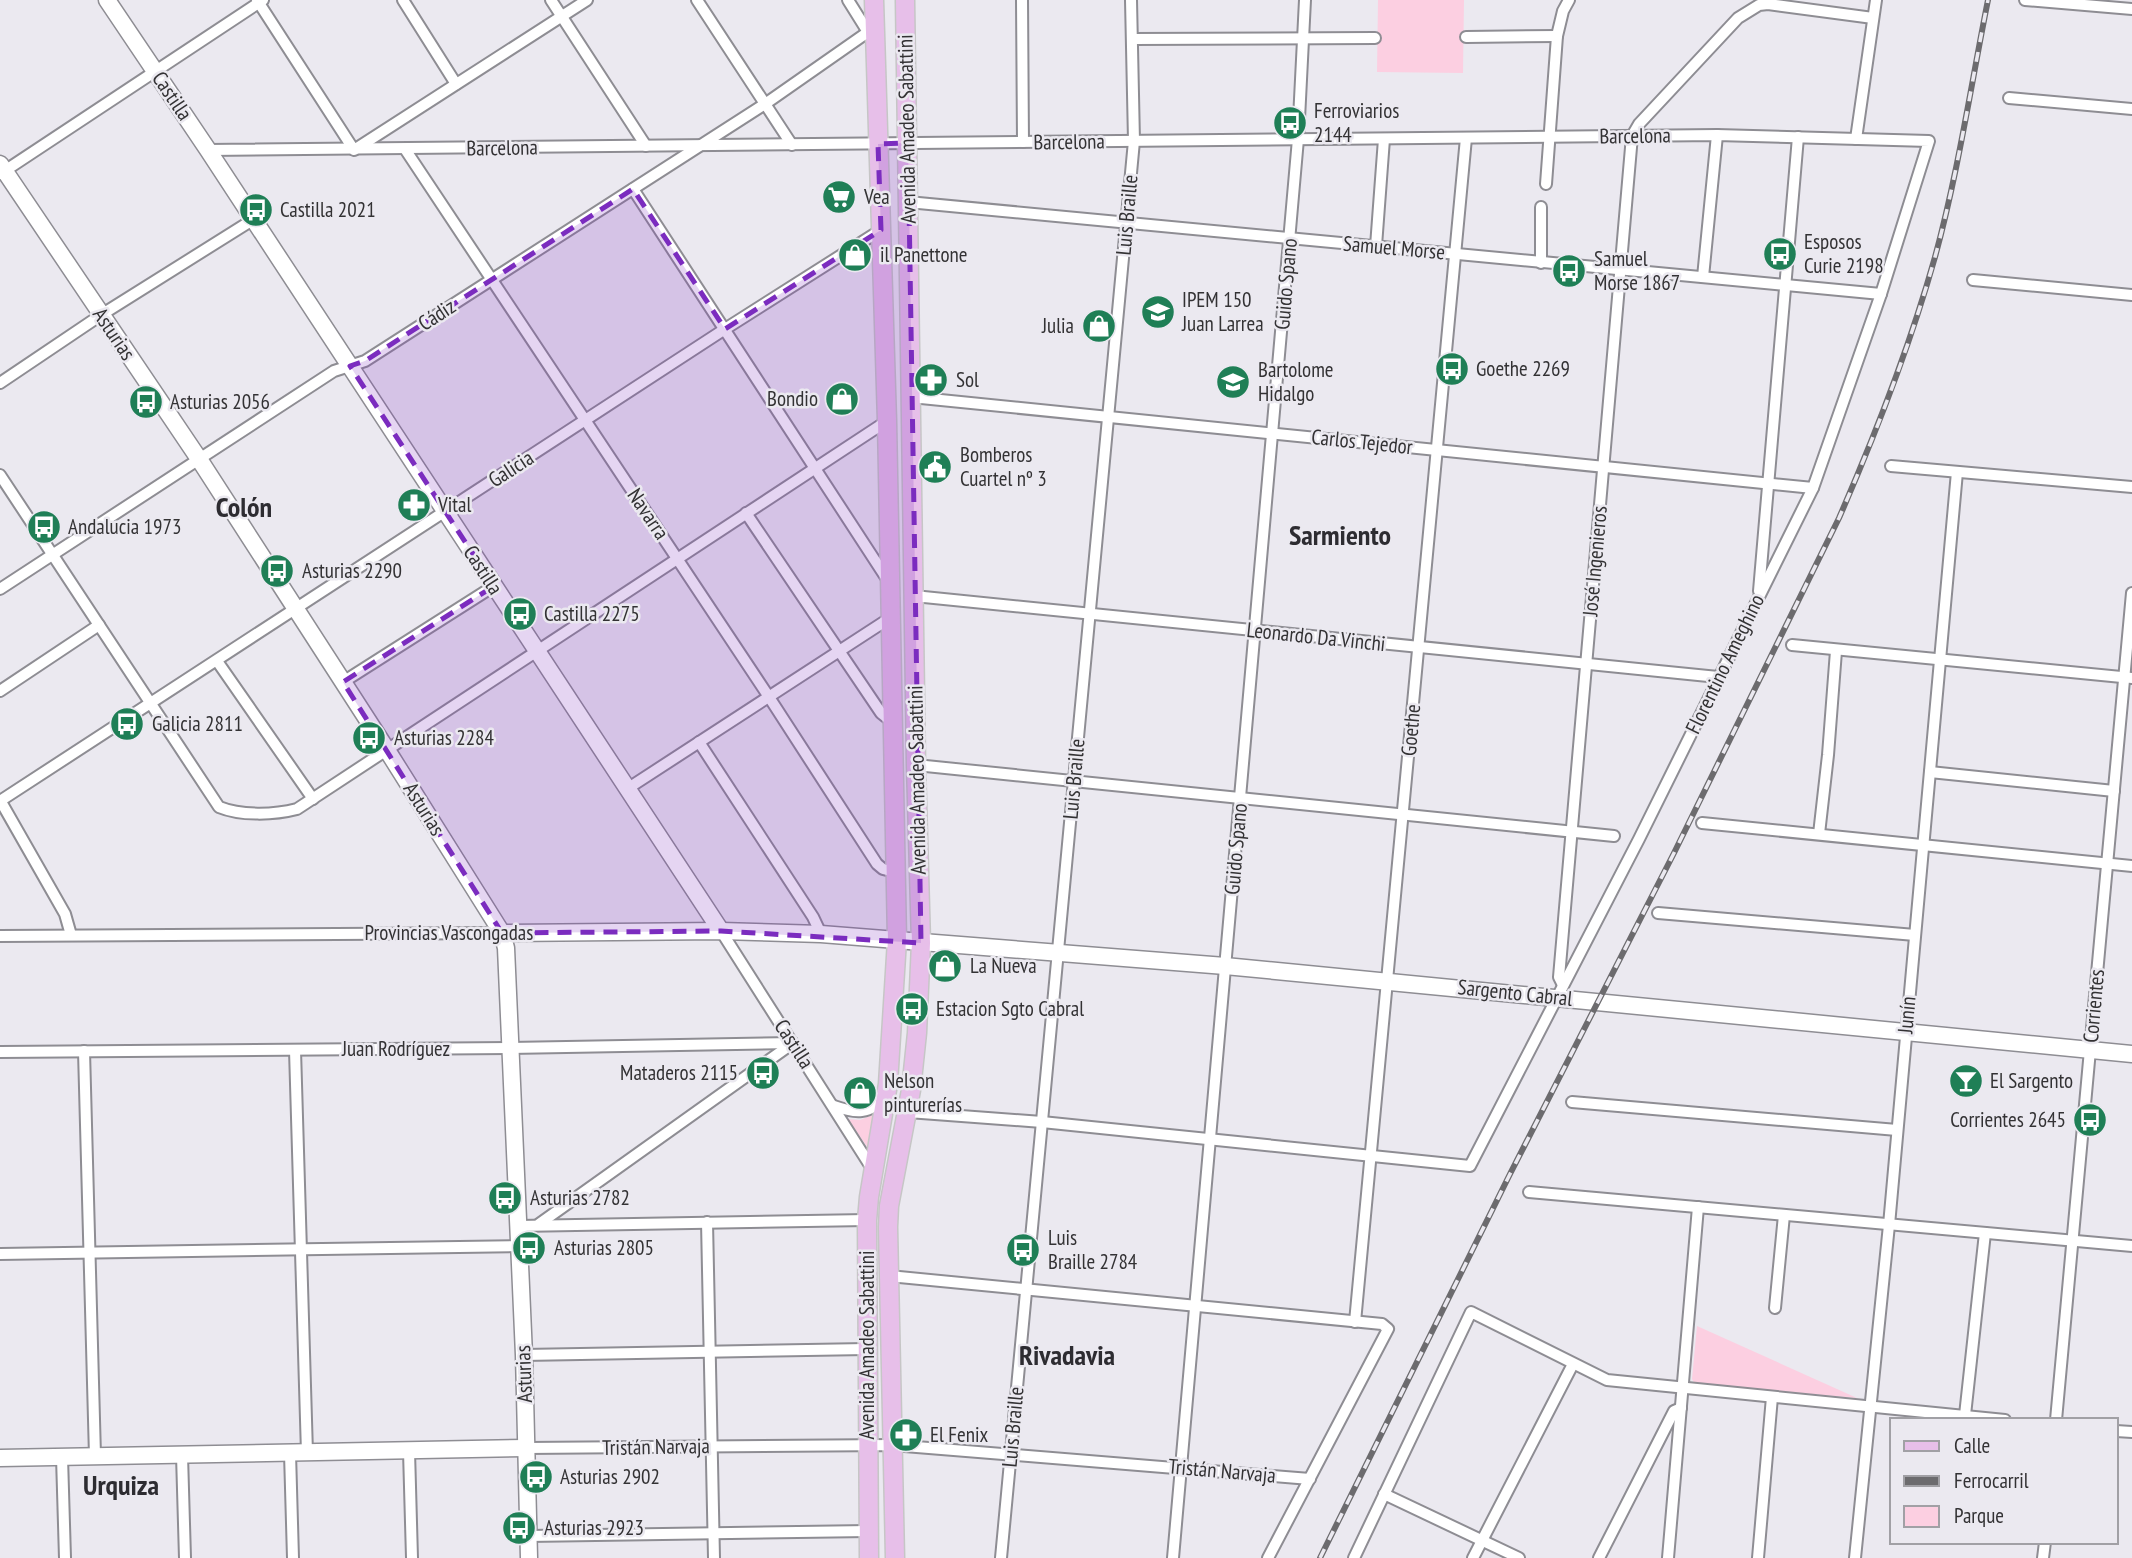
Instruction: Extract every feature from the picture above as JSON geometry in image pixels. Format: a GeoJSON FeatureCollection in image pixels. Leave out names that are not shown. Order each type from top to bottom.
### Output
{"type":"FeatureCollection","features":[{"type":"Feature","properties":{"kind":"main road","name":"Avenida Amadeo Sabattini"},"geometry":{"type":"LineString","coordinates":[[869,1558],[867,1220],[888,1084],[897,940],[887,421],[874,0]]}},
{"type":"Feature","properties":{"kind":"main road"},"geometry":{"type":"LineString","coordinates":[[873,29],[886,0]]}},
{"type":"Feature","properties":{"kind":"main road","name":"Avenida Amadeo Sabattini"},"geometry":{"type":"LineString","coordinates":[[895,1558],[889,1206],[908,1112],[917,1033],[921,943],[905,0]]}},
{"type":"Feature","properties":{"kind":"street","name":"Castilla"},"geometry":{"type":"LineString","coordinates":[[107,0],[254,219],[721,931],[873,1170]]}},
{"type":"Feature","properties":{"kind":"street"},"geometry":{"type":"LineString","coordinates":[[403,0],[456,84]]}},
{"type":"Feature","properties":{"kind":"street"},"geometry":{"type":"LineString","coordinates":[[551,0],[646,146]]}},
{"type":"Feature","properties":{"kind":"street"},"geometry":{"type":"LineString","coordinates":[[2,170],[260,1],[354,150],[587,0]]}},
{"type":"Feature","properties":{"kind":"street"},"geometry":{"type":"LineString","coordinates":[[697,0],[792,145]]}},
{"type":"Feature","properties":{"kind":"street"},"geometry":{"type":"LineString","coordinates":[[848,0],[873,29]]}},
{"type":"Feature","properties":{"kind":"street"},"geometry":{"type":"LineString","coordinates":[[1022,0],[1023,142]]}},
{"type":"Feature","properties":{"kind":"street","name":"Luis Braille"},"geometry":{"type":"LineString","coordinates":[[1001,1558],[1134,141],[1131,0]]}},
{"type":"Feature","properties":{"kind":"street","name":"Guido Spano"},"geometry":{"type":"LineString","coordinates":[[1173,1558],[1290,239],[1305,0]]}},
{"type":"Feature","properties":{"kind":"street"},"geometry":{"type":"LineString","coordinates":[[1546,184],[1557,36],[1563,11],[1569,0]]}},
{"type":"Feature","properties":{"kind":"street"},"geometry":{"type":"LineString","coordinates":[[1856,139],[1876,0]]}},
{"type":"Feature","properties":{"kind":"street"},"geometry":{"type":"LineString","coordinates":[[2025,0],[2132,9]]}},
{"type":"Feature","properties":{"kind":"street"},"geometry":{"type":"LineString","coordinates":[[1632,136],[1639,124],[1738,18],[1759,5],[1778,5],[1872,18]]}},
{"type":"Feature","properties":{"kind":"street","name":"Cádiz"},"geometry":{"type":"LineString","coordinates":[[0,589],[334,371],[365,361],[492,280],[765,104],[873,29]]}},
{"type":"Feature","properties":{"kind":"street"},"geometry":{"type":"LineString","coordinates":[[1466,37],[1557,36]]}},
{"type":"Feature","properties":{"kind":"street"},"geometry":{"type":"LineString","coordinates":[[1132,39],[1375,38]]}},
{"type":"Feature","properties":{"kind":"street"},"geometry":{"type":"LineString","coordinates":[[2009,98],[2132,109]]}},
{"type":"Feature","properties":{"kind":"street"},"geometry":{"type":"LineString","coordinates":[[1703,278],[1717,135]]}},
{"type":"Feature","properties":{"kind":"street","name":"Barcelona"},"geometry":{"type":"LineString","coordinates":[[208,150],[1717,135],[1928,141]]}},
{"type":"Feature","properties":{"kind":"street","name":"José Ingenieros"},"geometry":{"type":"LineString","coordinates":[[1560,991],[1571,832],[1632,136]]}},
{"type":"Feature","properties":{"kind":"street"},"geometry":{"type":"LineString","coordinates":[[1758,596],[1798,137]]}},
{"type":"Feature","properties":{"kind":"street","name":"Goethe"},"geometry":{"type":"LineString","coordinates":[[1355,1322],[1466,138]]}},
{"type":"Feature","properties":{"kind":"street"},"geometry":{"type":"LineString","coordinates":[[1376,246],[1384,139]]}},
{"type":"Feature","properties":{"kind":"street","name":"Florentino Ameghino"},"geometry":{"type":"LineString","coordinates":[[1370,1156],[1470,1166],[1639,839],[1813,488],[1881,294],[1928,141]]}},
{"type":"Feature","properties":{"kind":"street","name":"Navarra"},"geometry":{"type":"LineString","coordinates":[[405,149],[877,864],[883,869],[895,872]]}},
{"type":"Feature","properties":{"kind":"street","name":"Asturias"},"geometry":{"type":"LineString","coordinates":[[2,170],[199,459],[502,933],[506,948],[524,1355],[529,1558]]}},
{"type":"Feature","properties":{"kind":"street"},"geometry":{"type":"LineString","coordinates":[[633,188],[889,582]]}},
{"type":"Feature","properties":{"kind":"street","name":"Samuel Morse"},"geometry":{"type":"LineString","coordinates":[[908,202],[1881,294]]}},
{"type":"Feature","properties":{"kind":"street"},"geometry":{"type":"LineString","coordinates":[[1541,207],[1541,262]]}},
{"type":"Feature","properties":{"kind":"street"},"geometry":{"type":"LineString","coordinates":[[0,383],[101,315],[254,219]]}},
{"type":"Feature","properties":{"kind":"street","name":"Galicia"},"geometry":{"type":"LineString","coordinates":[[0,801],[881,230]]}},
{"type":"Feature","properties":{"kind":"street"},"geometry":{"type":"LineString","coordinates":[[1973,280],[2132,295]]}},
{"type":"Feature","properties":{"kind":"street","name":"Carlos Tejedor"},"geometry":{"type":"LineString","coordinates":[[911,397],[1813,488]]}},
{"type":"Feature","properties":{"kind":"street"},"geometry":{"type":"LineString","coordinates":[[0,475],[219,807],[240,813],[287,812],[313,799],[887,421]]}},
{"type":"Feature","properties":{"kind":"street"},"geometry":{"type":"LineString","coordinates":[[1891,466],[2132,487]]}},
{"type":"Feature","properties":{"kind":"street","name":"Junín"},"geometry":{"type":"LineString","coordinates":[[1855,1558],[1889,1225],[1957,472]]}},
{"type":"Feature","properties":{"kind":"street"},"geometry":{"type":"LineString","coordinates":[[746,513],[881,713],[891,721]]}},
{"type":"Feature","properties":{"kind":"street"},"geometry":{"type":"LineString","coordinates":[[343,682],[494,586]]}},
{"type":"Feature","properties":{"kind":"street","name":"Corrientes"},"geometry":{"type":"LineString","coordinates":[[2056,1418],[2114,790],[2128,677],[2132,593]]}},
{"type":"Feature","properties":{"kind":"street","name":"Leonardo Da Vinchi"},"geometry":{"type":"LineString","coordinates":[[914,596],[1718,677]]}},
{"type":"Feature","properties":{"kind":"street"},"geometry":{"type":"LineString","coordinates":[[628,789],[890,618]]}},
{"type":"Feature","properties":{"kind":"street"},"geometry":{"type":"LineString","coordinates":[[0,691],[99,625]]}},
{"type":"Feature","properties":{"kind":"street"},"geometry":{"type":"LineString","coordinates":[[1792,645],[2128,677]]}},
{"type":"Feature","properties":{"kind":"street"},"geometry":{"type":"LineString","coordinates":[[1819,834],[1836,651]]}},
{"type":"Feature","properties":{"kind":"street"},"geometry":{"type":"LineString","coordinates":[[217,661],[313,799]]}},
{"type":"Feature","properties":{"kind":"street"},"geometry":{"type":"LineString","coordinates":[[699,742],[813,917],[821,934]]}},
{"type":"Feature","properties":{"kind":"street"},"geometry":{"type":"LineString","coordinates":[[916,765],[1614,836]]}},
{"type":"Feature","properties":{"kind":"street"},"geometry":{"type":"LineString","coordinates":[[1930,772],[2114,790]]}},
{"type":"Feature","properties":{"kind":"street"},"geometry":{"type":"LineString","coordinates":[[0,801],[65,914],[71,936]]}},
{"type":"Feature","properties":{"kind":"street"},"geometry":{"type":"LineString","coordinates":[[1702,823],[2132,866]]}},
{"type":"Feature","properties":{"kind":"street"},"geometry":{"type":"LineString","coordinates":[[1658,913],[1915,935]]}},
{"type":"Feature","properties":{"kind":"street","name":"Provincias Vascongadas"},"geometry":{"type":"LineString","coordinates":[[0,936],[721,931],[821,934],[897,940]]}},
{"type":"Feature","properties":{"kind":"street","name":"Sargento Cabral"},"geometry":{"type":"LineString","coordinates":[[897,940],[1387,981],[1560,991],[1906,1032],[2132,1054]]}},
{"type":"Feature","properties":{"kind":"street"},"geometry":{"type":"LineString","coordinates":[[539,1224],[793,1043]]}},
{"type":"Feature","properties":{"kind":"street","name":"Juan Rodríguez"},"geometry":{"type":"LineString","coordinates":[[0,1052],[793,1043]]}},
{"type":"Feature","properties":{"kind":"street"},"geometry":{"type":"LineString","coordinates":[[295,1050],[307,1453]]}},
{"type":"Feature","properties":{"kind":"street"},"geometry":{"type":"LineString","coordinates":[[83,1051],[95,1457]]}},
{"type":"Feature","properties":{"kind":"street"},"geometry":{"type":"LineString","coordinates":[[834,1106],[849,1111],[866,1111],[878,1103],[888,1084]]}},
{"type":"Feature","properties":{"kind":"street"},"geometry":{"type":"LineString","coordinates":[[1572,1102],[1897,1130]]}},
{"type":"Feature","properties":{"kind":"street"},"geometry":{"type":"LineString","coordinates":[[908,1112],[1042,1122],[1370,1156]]}},
{"type":"Feature","properties":{"kind":"street"},"geometry":{"type":"LineString","coordinates":[[1529,1192],[2132,1246]]}},
{"type":"Feature","properties":{"kind":"street"},"geometry":{"type":"LineString","coordinates":[[1668,1558],[1698,1207]]}},
{"type":"Feature","properties":{"kind":"street"},"geometry":{"type":"LineString","coordinates":[[1775,1308],[1784,1215]]}},
{"type":"Feature","properties":{"kind":"street"},"geometry":{"type":"LineString","coordinates":[[518,1226],[867,1220]]}},
{"type":"Feature","properties":{"kind":"street"},"geometry":{"type":"LineString","coordinates":[[707,1222],[714,1558]]}},
{"type":"Feature","properties":{"kind":"street"},"geometry":{"type":"LineString","coordinates":[[1965,1415],[1985,1233]]}},
{"type":"Feature","properties":{"kind":"street"},"geometry":{"type":"LineString","coordinates":[[0,1254],[519,1246]]}},
{"type":"Feature","properties":{"kind":"street"},"geometry":{"type":"LineString","coordinates":[[889,1276],[1382,1324],[1388,1329],[1268,1558]]}},
{"type":"Feature","properties":{"kind":"street"},"geometry":{"type":"LineString","coordinates":[[1354,1558],[1471,1312],[1607,1380],[1990,1418]]}},
{"type":"Feature","properties":{"kind":"street"},"geometry":{"type":"LineString","coordinates":[[524,1355],[867,1349]]}},
{"type":"Feature","properties":{"kind":"street"},"geometry":{"type":"LineString","coordinates":[[1473,1558],[1573,1364]]}},
{"type":"Feature","properties":{"kind":"street"},"geometry":{"type":"LineString","coordinates":[[1758,1558],[1772,1397]]}},
{"type":"Feature","properties":{"kind":"street"},"geometry":{"type":"LineString","coordinates":[[1598,1558],[1674,1411],[1681,1408]]}},
{"type":"Feature","properties":{"kind":"street","name":"Tristán Narvaja"},"geometry":{"type":"LineString","coordinates":[[0,1458],[526,1448],[892,1445],[1310,1479]]}},
{"type":"Feature","properties":{"kind":"street"},"geometry":{"type":"LineString","coordinates":[[409,1451],[412,1558]]}},
{"type":"Feature","properties":{"kind":"street"},"geometry":{"type":"LineString","coordinates":[[290,1453],[293,1558]]}},
{"type":"Feature","properties":{"kind":"street"},"geometry":{"type":"LineString","coordinates":[[182,1455],[185,1558]]}},
{"type":"Feature","properties":{"kind":"street"},"geometry":{"type":"LineString","coordinates":[[62,1457],[65,1558]]}},
{"type":"Feature","properties":{"kind":"street"},"geometry":{"type":"LineString","coordinates":[[1384,1494],[1519,1558]]}},
{"type":"Feature","properties":{"kind":"street"},"geometry":{"type":"LineString","coordinates":[[528,1536],[869,1531]]}},
{"type":"Feature","properties":{"kind":"highlighted area"},"geometry":{"type":"Polygon","coordinates":[[[908,143],[921,943],[721,931],[502,933],[343,682],[494,586],[350,366],[365,361],[633,189],[725,329],[881,230],[878,144],[908,143]]]}},
{"type":"Feature","properties":{"kind":"green space"},"geometry":{"type":"Polygon","coordinates":[[[1378,0],[1464,0],[1463,73],[1377,72],[1378,0]]]}},
{"type":"Feature","properties":{"kind":"green space"},"geometry":{"type":"Polygon","coordinates":[[[875,1114],[870,1151],[848,1119],[860,1120],[875,1114]]]}},
{"type":"Feature","properties":{"kind":"green space"},"geometry":{"type":"Polygon","coordinates":[[[1697,1326],[1857,1398],[1695,1384],[1692,1379],[1697,1326]]]}},
{"type":"Feature","properties":{"kind":"railway"},"geometry":{"type":"LineString","coordinates":[[1320,1558],[1510,1174],[1674,853],[1853,486],[1903,356],[1935,257],[1957,161],[1988,0]]}},
{"type":"Feature","properties":{"kind":"place","name":"Ferroviarios 2144"},"geometry":{"type":"Point","coordinates":[1290,123]}},
{"type":"Feature","properties":{"kind":"place","name":"Vea"},"geometry":{"type":"Point","coordinates":[839,197]}},
{"type":"Feature","properties":{"kind":"place","name":"Castilla 2021"},"geometry":{"type":"Point","coordinates":[256,210]}},
{"type":"Feature","properties":{"kind":"place","name":"Esposos Curie 2198"},"geometry":{"type":"Point","coordinates":[1780,254]}},
{"type":"Feature","properties":{"kind":"place","name":"il Panettone"},"geometry":{"type":"Point","coordinates":[855,255]}},
{"type":"Feature","properties":{"kind":"place","name":"Samuel Morse 1867"},"geometry":{"type":"Point","coordinates":[1569,271]}},
{"type":"Feature","properties":{"kind":"place","name":"IPEM 150 Juan Larrea"},"geometry":{"type":"Point","coordinates":[1158,312]}},
{"type":"Feature","properties":{"kind":"place","name":"Julia"},"geometry":{"type":"Point","coordinates":[1099,326]}},
{"type":"Feature","properties":{"kind":"place","name":"Goethe 2269"},"geometry":{"type":"Point","coordinates":[1452,369]}},
{"type":"Feature","properties":{"kind":"place","name":"Sol"},"geometry":{"type":"Point","coordinates":[931,380]}},
{"type":"Feature","properties":{"kind":"place","name":"Bartolome Hidalgo"},"geometry":{"type":"Point","coordinates":[1233,382]}},
{"type":"Feature","properties":{"kind":"place","name":"Bondio"},"geometry":{"type":"Point","coordinates":[842,399]}},
{"type":"Feature","properties":{"kind":"place","name":"Asturias 2056"},"geometry":{"type":"Point","coordinates":[146,402]}},
{"type":"Feature","properties":{"kind":"place","name":"Bomberos Cuartel nº 3"},"geometry":{"type":"Point","coordinates":[935,467]}},
{"type":"Feature","properties":{"kind":"place","name":"Vital"},"geometry":{"type":"Point","coordinates":[414,505]}},
{"type":"Feature","properties":{"kind":"place","name":"Andalucia 1973"},"geometry":{"type":"Point","coordinates":[44,527]}},
{"type":"Feature","properties":{"kind":"place","name":"Asturias 2290"},"geometry":{"type":"Point","coordinates":[277,571]}},
{"type":"Feature","properties":{"kind":"place","name":"Castilla 2275"},"geometry":{"type":"Point","coordinates":[520,614]}},
{"type":"Feature","properties":{"kind":"place","name":"Galicia 2811"},"geometry":{"type":"Point","coordinates":[127,724]}},
{"type":"Feature","properties":{"kind":"place","name":"Asturias 2284"},"geometry":{"type":"Point","coordinates":[369,738]}},
{"type":"Feature","properties":{"kind":"place","name":"La Nueva"},"geometry":{"type":"Point","coordinates":[945,966]}},
{"type":"Feature","properties":{"kind":"place","name":"Estacion Sgto Cabral"},"geometry":{"type":"Point","coordinates":[912,1009]}},
{"type":"Feature","properties":{"kind":"place","name":"Mataderos 2115"},"geometry":{"type":"Point","coordinates":[763,1073]}},
{"type":"Feature","properties":{"kind":"place","name":"El Sargento"},"geometry":{"type":"Point","coordinates":[1966,1081]}},
{"type":"Feature","properties":{"kind":"place","name":"Nelson pinturerías"},"geometry":{"type":"Point","coordinates":[860,1093]}},
{"type":"Feature","properties":{"kind":"place","name":"Corrientes 2645"},"geometry":{"type":"Point","coordinates":[2090,1120]}},
{"type":"Feature","properties":{"kind":"place","name":"Asturias 2782"},"geometry":{"type":"Point","coordinates":[505,1198]}},
{"type":"Feature","properties":{"kind":"place","name":"Asturias 2805"},"geometry":{"type":"Point","coordinates":[529,1248]}},
{"type":"Feature","properties":{"kind":"place","name":"Luis Braille 2784"},"geometry":{"type":"Point","coordinates":[1023,1250]}},
{"type":"Feature","properties":{"kind":"place","name":"El Fenix"},"geometry":{"type":"Point","coordinates":[906,1435]}},
{"type":"Feature","properties":{"kind":"place","name":"Asturias 2902"},"geometry":{"type":"Point","coordinates":[536,1477]}},
{"type":"Feature","properties":{"kind":"place","name":"Asturias 2923"},"geometry":{"type":"Point","coordinates":[519,1528]}},
{"type":"Feature","properties":{"kind":"district","name":"Colón"},"geometry":{"type":"Point","coordinates":[244,507]}},
{"type":"Feature","properties":{"kind":"district","name":"Sarmiento"},"geometry":{"type":"Point","coordinates":[1340,535]}},
{"type":"Feature","properties":{"kind":"district","name":"Rivadavia"},"geometry":{"type":"Point","coordinates":[1067,1355]}},
{"type":"Feature","properties":{"kind":"district","name":"Urquiza"},"geometry":{"type":"Point","coordinates":[121,1485]}}]}
